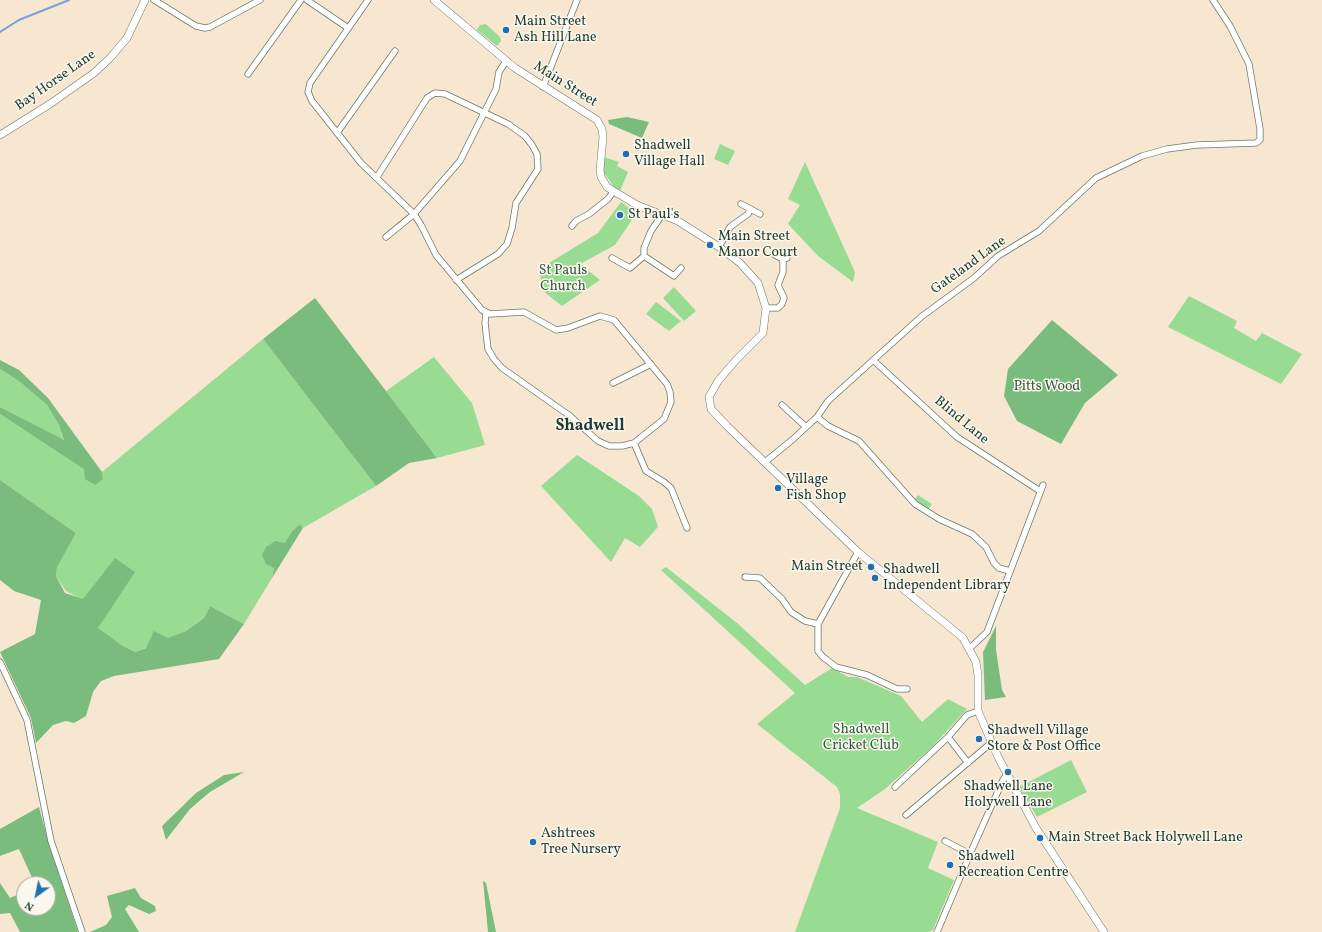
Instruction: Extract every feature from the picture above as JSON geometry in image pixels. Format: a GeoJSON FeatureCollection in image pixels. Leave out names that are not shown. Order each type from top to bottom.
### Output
{"type":"FeatureCollection","features":[{"type":"Feature","properties":{"kind":"street","name":"Bay Horse Lane"},"geometry":{"type":"LineString","coordinates":[[0,135],[50,104],[94,73],[110,58],[127,38],[145,0]]}},
{"type":"Feature","properties":{"kind":"street"},"geometry":{"type":"LineString","coordinates":[[154,0],[196,26],[205,28],[210,27],[260,0]]}},
{"type":"Feature","properties":{"kind":"street"},"geometry":{"type":"LineString","coordinates":[[248,74],[301,0]]}},
{"type":"Feature","properties":{"kind":"street"},"geometry":{"type":"LineString","coordinates":[[307,0],[348,28]]}},
{"type":"Feature","properties":{"kind":"street"},"geometry":{"type":"LineString","coordinates":[[368,0],[308,87],[312,101],[361,163],[414,214],[426,233],[432,249],[479,307],[486,312],[495,314],[520,311],[550,328],[562,330],[593,318],[607,317],[620,326],[667,384],[671,402],[664,419],[634,443],[622,446],[609,446],[598,441],[564,411],[502,368],[494,359],[488,349],[485,323],[486,312]]}},
{"type":"Feature","properties":{"kind":"street","name":"Main Street"},"geometry":{"type":"LineString","coordinates":[[434,0],[506,60],[544,87],[586,112],[600,124],[603,137],[601,177],[607,187],[613,192],[637,205],[678,221],[719,247],[750,273],[758,283],[766,308],[763,333],[726,370],[711,392],[708,401],[715,415],[858,552],[953,628],[963,638],[970,648],[976,662],[978,676],[978,711],[991,742],[1036,828],[1104,932]]}},
{"type":"Feature","properties":{"kind":"street"},"geometry":{"type":"LineString","coordinates":[[544,87],[577,0]]}},
{"type":"Feature","properties":{"kind":"street","name":"Gateland Lane"},"geometry":{"type":"LineString","coordinates":[[765,462],[817,417],[828,401],[937,304],[974,278],[998,256],[1024,241],[1051,221],[1096,178],[1142,156],[1167,150],[1197,145],[1256,143],[1260,140],[1261,136],[1249,64],[1234,33],[1213,0]]}},
{"type":"Feature","properties":{"kind":"street"},"geometry":{"type":"LineString","coordinates":[[337,133],[395,51]]}},
{"type":"Feature","properties":{"kind":"street"},"geometry":{"type":"LineString","coordinates":[[386,237],[414,214],[460,161],[496,89],[499,72],[506,60]]}},
{"type":"Feature","properties":{"kind":"street"},"geometry":{"type":"LineString","coordinates":[[377,177],[431,95],[435,93],[445,94],[485,112],[508,124],[525,136],[537,154],[538,169],[516,202],[510,236],[503,249],[456,280]]}},
{"type":"Feature","properties":{"kind":"street"},"geometry":{"type":"LineString","coordinates":[[572,226],[608,199],[613,192]]}},
{"type":"Feature","properties":{"kind":"street"},"geometry":{"type":"LineString","coordinates":[[740,204],[760,214]]}},
{"type":"Feature","properties":{"kind":"street"},"geometry":{"type":"LineString","coordinates":[[719,247],[730,227],[748,214],[750,210]]}},
{"type":"Feature","properties":{"kind":"street"},"geometry":{"type":"LineString","coordinates":[[612,258],[630,268],[644,256],[644,248],[651,230],[662,215]]}},
{"type":"Feature","properties":{"kind":"street"},"geometry":{"type":"LineString","coordinates":[[644,256],[674,276],[681,268]]}},
{"type":"Feature","properties":{"kind":"street"},"geometry":{"type":"LineString","coordinates":[[766,308],[778,308],[782,304],[784,298],[778,285],[783,272],[785,258],[775,256]]}},
{"type":"Feature","properties":{"kind":"street","name":"Blind Lane"},"geometry":{"type":"LineString","coordinates":[[873,360],[957,437],[1040,491]]}},
{"type":"Feature","properties":{"kind":"street"},"geometry":{"type":"LineString","coordinates":[[613,383],[651,364]]}},
{"type":"Feature","properties":{"kind":"street"},"geometry":{"type":"LineString","coordinates":[[782,406],[806,427]]}},
{"type":"Feature","properties":{"kind":"street"},"geometry":{"type":"LineString","coordinates":[[817,417],[828,426],[859,441],[915,504],[939,519],[972,534],[986,547],[994,563],[999,568],[1010,571]]}},
{"type":"Feature","properties":{"kind":"street"},"geometry":{"type":"LineString","coordinates":[[634,443],[646,471],[671,488],[687,528]]}},
{"type":"Feature","properties":{"kind":"street"},"geometry":{"type":"LineString","coordinates":[[970,648],[987,632],[1042,485]]}},
{"type":"Feature","properties":{"kind":"street"},"geometry":{"type":"LineString","coordinates":[[858,552],[818,624],[818,650],[823,657],[836,667],[867,675],[897,689],[907,689]]}},
{"type":"Feature","properties":{"kind":"street"},"geometry":{"type":"LineString","coordinates":[[744,577],[760,578],[782,599],[791,612],[805,621],[818,624]]}},
{"type":"Feature","properties":{"kind":"street"},"geometry":{"type":"LineString","coordinates":[[0,662],[27,720],[51,841],[82,932]]}},
{"type":"Feature","properties":{"kind":"street"},"geometry":{"type":"LineString","coordinates":[[895,787],[948,737],[967,715],[978,711]]}},
{"type":"Feature","properties":{"kind":"street"},"geometry":{"type":"LineString","coordinates":[[948,737],[968,763]]}},
{"type":"Feature","properties":{"kind":"street"},"geometry":{"type":"LineString","coordinates":[[906,815],[991,742]]}},
{"type":"Feature","properties":{"kind":"street"},"geometry":{"type":"LineString","coordinates":[[937,932],[970,854],[1007,774]]}},
{"type":"Feature","properties":{"kind":"street"},"geometry":{"type":"LineString","coordinates":[[945,841],[970,854]]}},
{"type":"Feature","properties":{"kind":"green space"},"geometry":{"type":"Polygon","coordinates":[[[486,24],[500,37],[501,41],[497,46],[477,30],[480,25],[486,24]]]}},
{"type":"Feature","properties":{"kind":"green space"},"geometry":{"type":"Polygon","coordinates":[[[627,117],[649,122],[642,138],[609,124],[608,120],[627,117]]]}},
{"type":"Feature","properties":{"kind":"green space"},"geometry":{"type":"Polygon","coordinates":[[[720,144],[735,151],[728,165],[714,159],[720,144]]]}},
{"type":"Feature","properties":{"kind":"green space"},"geometry":{"type":"Polygon","coordinates":[[[604,157],[619,162],[617,166],[628,172],[620,191],[614,187],[604,173],[604,157]]]}},
{"type":"Feature","properties":{"kind":"green space"},"geometry":{"type":"Polygon","coordinates":[[[805,162],[855,272],[853,282],[818,256],[788,224],[800,205],[788,199],[805,162]]]}},
{"type":"Feature","properties":{"kind":"green space","name":"St Pauls Church"},"geometry":{"type":"Polygon","coordinates":[[[621,202],[632,210],[638,211],[615,245],[580,264],[600,280],[562,306],[543,291],[539,269],[598,233],[621,202]]]}},
{"type":"Feature","properties":{"kind":"green space"},"geometry":{"type":"Polygon","coordinates":[[[674,287],[696,311],[684,321],[663,298],[674,287]]]}},
{"type":"Feature","properties":{"kind":"green space"},"geometry":{"type":"Polygon","coordinates":[[[1189,296],[1237,321],[1234,328],[1256,341],[1262,333],[1302,354],[1281,384],[1168,327],[1189,296]]]}},
{"type":"Feature","properties":{"kind":"green space"},"geometry":{"type":"Polygon","coordinates":[[[315,298],[437,458],[409,463],[376,486],[263,339],[315,298]]]}},
{"type":"Feature","properties":{"kind":"green space"},"geometry":{"type":"Polygon","coordinates":[[[656,302],[681,321],[669,331],[646,314],[656,302]]]}},
{"type":"Feature","properties":{"kind":"green space","name":"Pitts Wood"},"geometry":{"type":"Polygon","coordinates":[[[1052,320],[1118,375],[1085,403],[1061,444],[1017,421],[1004,396],[1008,369],[1052,320]]]}},
{"type":"Feature","properties":{"kind":"green space"},"geometry":{"type":"Polygon","coordinates":[[[263,339],[376,486],[303,528],[300,524],[292,531],[274,568],[272,578],[244,624],[210,606],[204,618],[186,631],[135,652],[123,646],[98,629],[115,559],[83,600],[66,591],[56,576],[57,566],[76,533],[0,480],[0,414],[103,479],[102,472],[263,339]]]}},
{"type":"Feature","properties":{"kind":"green space"},"geometry":{"type":"Polygon","coordinates":[[[434,357],[472,403],[485,445],[437,458],[386,391],[434,357]]]}},
{"type":"Feature","properties":{"kind":"green space"},"geometry":{"type":"Polygon","coordinates":[[[0,360],[19,370],[48,398],[102,472],[103,479],[95,485],[85,479],[84,469],[0,414],[0,407],[64,440],[59,425],[47,405],[20,382],[0,369],[0,360]]]}},
{"type":"Feature","properties":{"kind":"green space"},"geometry":{"type":"Polygon","coordinates":[[[0,369],[20,382],[47,405],[59,425],[64,441],[0,407],[0,369]]]}},
{"type":"Feature","properties":{"kind":"green space"},"geometry":{"type":"Polygon","coordinates":[[[577,455],[639,496],[652,509],[658,527],[640,547],[625,538],[611,562],[541,486],[577,455]]]}},
{"type":"Feature","properties":{"kind":"green space"},"geometry":{"type":"Polygon","coordinates":[[[0,480],[76,533],[57,567],[56,576],[65,593],[83,599],[115,558],[135,572],[98,628],[123,646],[135,652],[146,648],[154,631],[168,638],[186,631],[204,618],[210,606],[244,624],[219,659],[114,676],[101,681],[93,692],[86,716],[74,723],[66,721],[53,725],[36,743],[31,718],[0,652],[35,634],[41,600],[14,591],[0,580],[0,480]]]}},
{"type":"Feature","properties":{"kind":"green space"},"geometry":{"type":"Polygon","coordinates":[[[918,495],[932,504],[928,510],[914,500],[918,495]]]}},
{"type":"Feature","properties":{"kind":"green space"},"geometry":{"type":"Polygon","coordinates":[[[300,524],[303,528],[272,578],[274,568],[266,564],[262,555],[266,547],[275,541],[285,543],[292,531],[300,524]]]}},
{"type":"Feature","properties":{"kind":"green space","name":"Shadwell Cricket Club"},"geometry":{"type":"Polygon","coordinates":[[[666,567],[737,623],[805,685],[832,668],[848,677],[857,677],[901,696],[922,722],[948,699],[967,709],[933,746],[885,789],[857,808],[938,842],[928,868],[954,880],[933,930],[928,932],[795,932],[840,808],[840,794],[837,787],[757,724],[795,693],[661,570],[666,567]]]}},
{"type":"Feature","properties":{"kind":"green space"},"geometry":{"type":"Polygon","coordinates":[[[996,626],[996,650],[1002,690],[1006,697],[985,700],[983,652],[996,626]]]}},
{"type":"Feature","properties":{"kind":"green space"},"geometry":{"type":"Polygon","coordinates":[[[1071,760],[1087,792],[1037,817],[1019,787],[1071,760]]]}},
{"type":"Feature","properties":{"kind":"green space"},"geometry":{"type":"Polygon","coordinates":[[[244,772],[210,792],[190,809],[166,840],[162,826],[196,793],[224,775],[244,772]]]}},
{"type":"Feature","properties":{"kind":"green space"},"geometry":{"type":"Polygon","coordinates":[[[39,807],[48,841],[78,932],[20,932],[10,913],[0,914],[0,883],[10,898],[16,895],[16,916],[56,916],[56,876],[31,876],[19,849],[0,856],[0,829],[39,807]]]}},
{"type":"Feature","properties":{"kind":"green space"},"geometry":{"type":"Polygon","coordinates":[[[483,881],[486,883],[496,932],[488,932],[483,881]]]}},
{"type":"Feature","properties":{"kind":"green space"},"geometry":{"type":"Polygon","coordinates":[[[135,888],[141,898],[155,906],[156,911],[149,914],[129,905],[125,909],[139,932],[90,932],[106,925],[112,917],[107,896],[135,888]]]}},
{"type":"Feature","properties":{"kind":"waterway"},"geometry":{"type":"LineString","coordinates":[[0,32],[19,20],[69,0]]}},
{"type":"Feature","properties":{"kind":"place","name":"Main Street Ash Hill Lane"},"geometry":{"type":"Point","coordinates":[506,30]}},
{"type":"Feature","properties":{"kind":"place","name":"Shadwell Village Hall"},"geometry":{"type":"Point","coordinates":[626,154]}},
{"type":"Feature","properties":{"kind":"place","name":"St Paul's"},"geometry":{"type":"Point","coordinates":[620,215]}},
{"type":"Feature","properties":{"kind":"place","name":"Main Street Manor Court"},"geometry":{"type":"Point","coordinates":[710,245]}},
{"type":"Feature","properties":{"kind":"place","name":"Village Fish Shop"},"geometry":{"type":"Point","coordinates":[778,488]}},
{"type":"Feature","properties":{"kind":"place","name":"Main Street"},"geometry":{"type":"Point","coordinates":[871,567]}},
{"type":"Feature","properties":{"kind":"place","name":"Shadwell Independent Library"},"geometry":{"type":"Point","coordinates":[875,578]}},
{"type":"Feature","properties":{"kind":"place","name":"Shadwell Village Store & Post Office"},"geometry":{"type":"Point","coordinates":[979,739]}},
{"type":"Feature","properties":{"kind":"place","name":"Shadwell Lane Holywell Lane"},"geometry":{"type":"Point","coordinates":[1008,772]}},
{"type":"Feature","properties":{"kind":"place","name":"Main Street Back Holywell Lane"},"geometry":{"type":"Point","coordinates":[1040,838]}},
{"type":"Feature","properties":{"kind":"place","name":"Ashtrees Tree Nursery"},"geometry":{"type":"Point","coordinates":[533,842]}},
{"type":"Feature","properties":{"kind":"place","name":"Shadwell Recreation Centre"},"geometry":{"type":"Point","coordinates":[950,865]}},
{"type":"Feature","properties":{"kind":"district","name":"Shadwell"},"geometry":{"type":"Point","coordinates":[590,427]}}]}
